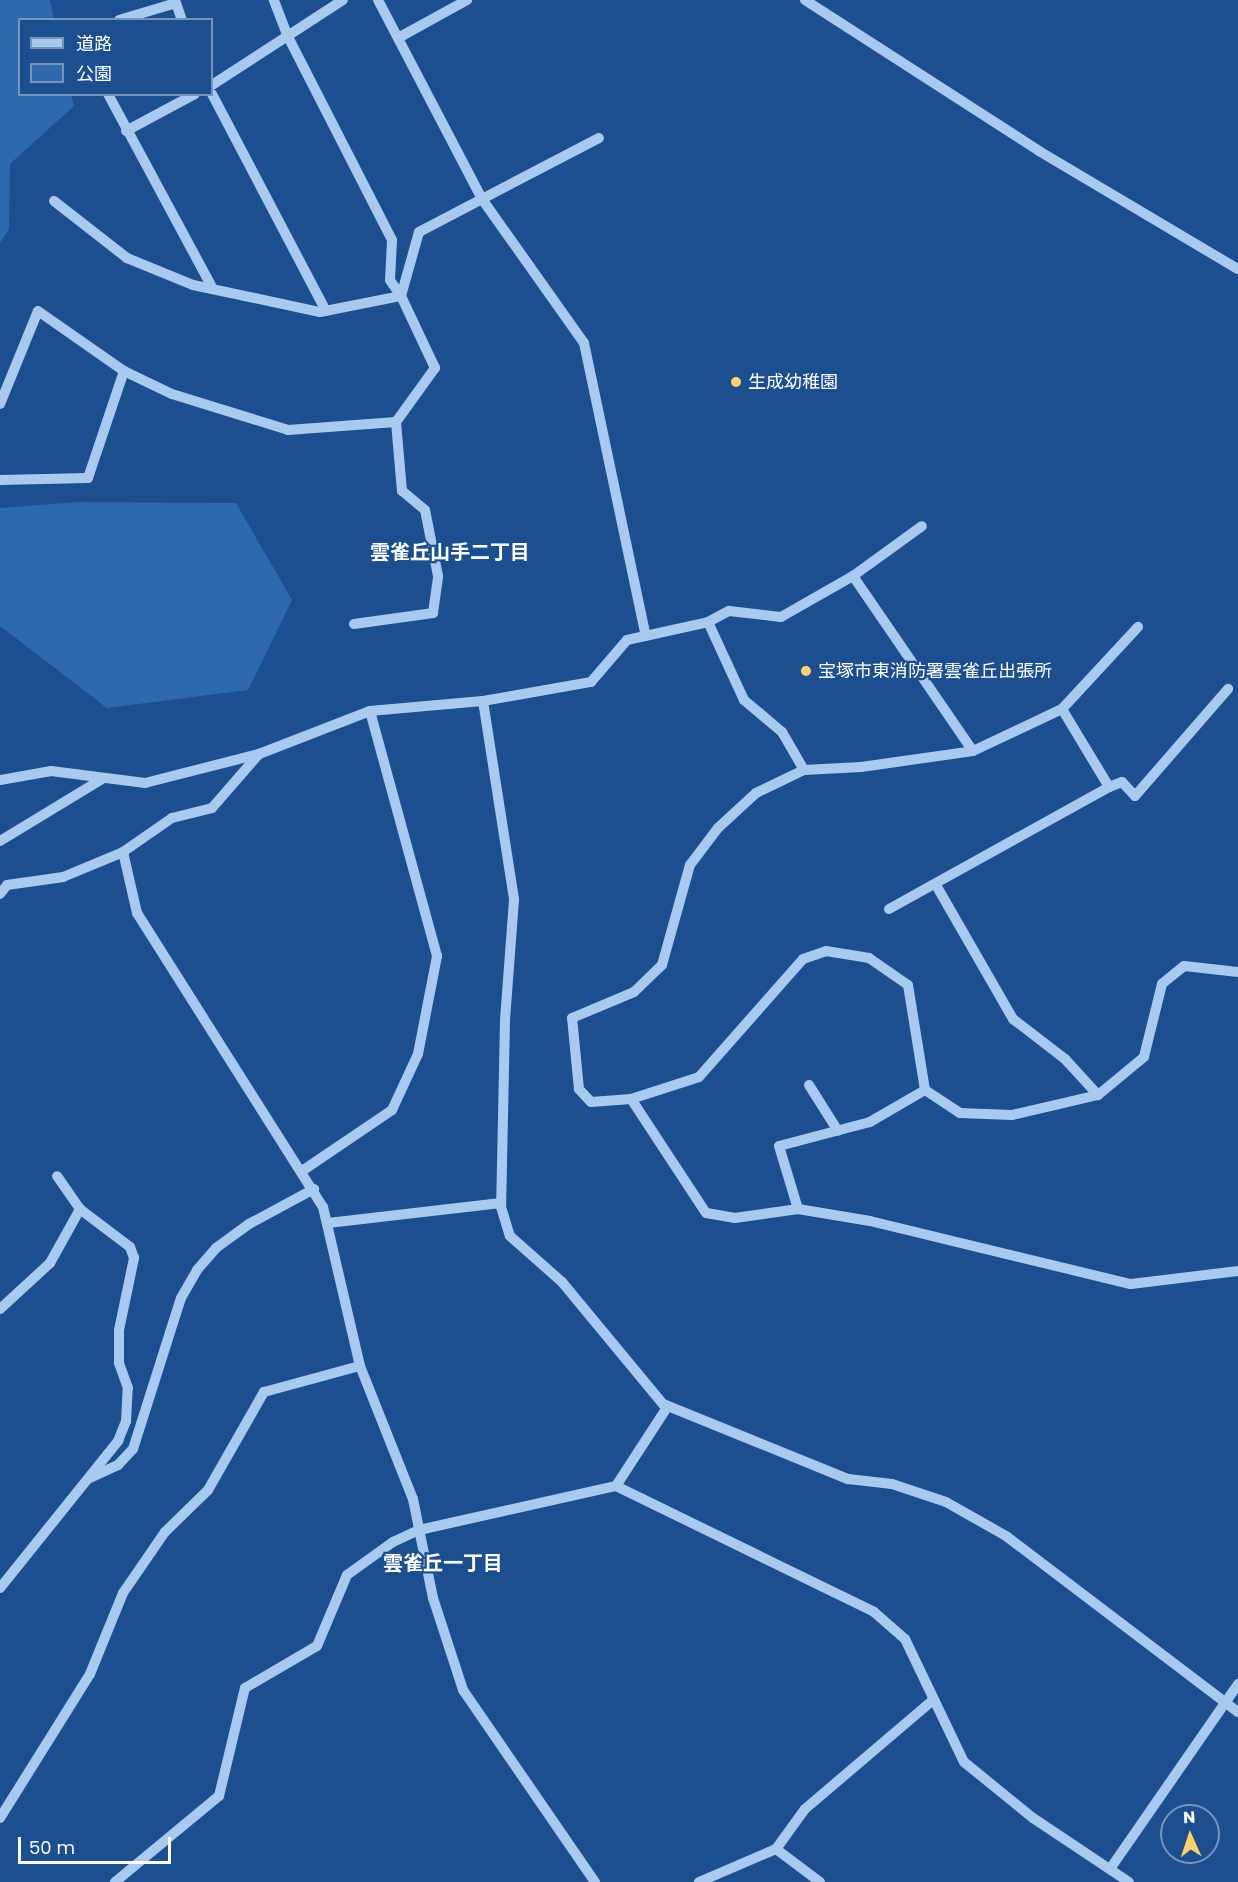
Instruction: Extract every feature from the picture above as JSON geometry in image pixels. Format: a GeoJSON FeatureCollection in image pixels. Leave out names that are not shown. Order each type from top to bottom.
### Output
{"type":"FeatureCollection","features":[{"type":"Feature","properties":{"kind":"street"},"geometry":{"type":"LineString","coordinates":[[274,0],[288,37],[392,240],[390,280],[401,296],[435,368],[396,422],[402,491],[425,510],[436,565],[433,613],[354,624]]}},
{"type":"Feature","properties":{"kind":"street"},"geometry":{"type":"LineString","coordinates":[[213,84],[343,0]]}},
{"type":"Feature","properties":{"kind":"street"},"geometry":{"type":"LineString","coordinates":[[378,0],[482,199],[584,343],[646,636]]}},
{"type":"Feature","properties":{"kind":"street"},"geometry":{"type":"LineString","coordinates":[[398,38],[467,0]]}},
{"type":"Feature","properties":{"kind":"street"},"geometry":{"type":"LineString","coordinates":[[805,0],[1039,151],[1238,269]]}},
{"type":"Feature","properties":{"kind":"street"},"geometry":{"type":"LineString","coordinates":[[125,18],[175,2],[181,18]]}},
{"type":"Feature","properties":{"kind":"street"},"geometry":{"type":"LineString","coordinates":[[109,96],[213,289]]}},
{"type":"Feature","properties":{"kind":"street"},"geometry":{"type":"LineString","coordinates":[[126,131],[191,96]]}},
{"type":"Feature","properties":{"kind":"street"},"geometry":{"type":"LineString","coordinates":[[213,96],[326,311]]}},
{"type":"Feature","properties":{"kind":"street"},"geometry":{"type":"LineString","coordinates":[[401,296],[419,232],[599,138]]}},
{"type":"Feature","properties":{"kind":"street"},"geometry":{"type":"LineString","coordinates":[[54,201],[127,258],[213,289],[326,311],[401,296]]}},
{"type":"Feature","properties":{"kind":"street"},"geometry":{"type":"LineString","coordinates":[[0,404],[38,311],[124,370],[172,394],[288,430],[396,422]]}},
{"type":"Feature","properties":{"kind":"street"},"geometry":{"type":"LineString","coordinates":[[0,480],[88,478],[124,370]]}},
{"type":"Feature","properties":{"kind":"street"},"geometry":{"type":"LineString","coordinates":[[0,780],[51,771],[145,783],[259,753],[370,711],[483,701],[591,682],[627,640],[708,622],[729,611],[781,616],[853,576],[922,526]]}},
{"type":"Feature","properties":{"kind":"street"},"geometry":{"type":"LineString","coordinates":[[853,576],[973,751]]}},
{"type":"Feature","properties":{"kind":"street"},"geometry":{"type":"LineString","coordinates":[[708,622],[744,699],[782,732],[804,770]]}},
{"type":"Feature","properties":{"kind":"street"},"geometry":{"type":"LineString","coordinates":[[1138,627],[1062,709],[973,751],[861,767],[804,770],[756,793],[718,828],[690,865],[662,965],[634,992],[572,1018],[579,1089],[591,1102],[631,1099],[699,1077],[803,959],[826,951],[869,958],[908,985],[925,1090],[960,1113],[1012,1115],[1098,1095],[1144,1057],[1162,984],[1184,966],[1238,972]]}},
{"type":"Feature","properties":{"kind":"street"},"geometry":{"type":"LineString","coordinates":[[888,909],[936,885],[1109,787],[1122,782],[1136,796],[1228,689]]}},
{"type":"Feature","properties":{"kind":"street"},"geometry":{"type":"LineString","coordinates":[[483,701],[514,900],[505,1022],[501,1203],[510,1236],[562,1282],[668,1406],[848,1479],[892,1484],[946,1502],[1006,1536],[1238,1712]]}},
{"type":"Feature","properties":{"kind":"street"},"geometry":{"type":"LineString","coordinates":[[1062,709],[1109,787]]}},
{"type":"Feature","properties":{"kind":"street"},"geometry":{"type":"LineString","coordinates":[[302,1171],[392,1110],[418,1054],[437,956],[370,711]]}},
{"type":"Feature","properties":{"kind":"street"},"geometry":{"type":"LineString","coordinates":[[0,894],[7,885],[63,877],[123,852],[172,818],[212,808],[259,753]]}},
{"type":"Feature","properties":{"kind":"street"},"geometry":{"type":"LineString","coordinates":[[0,841],[102,779]]}},
{"type":"Feature","properties":{"kind":"street"},"geometry":{"type":"LineString","coordinates":[[123,852],[137,913],[314,1189],[328,1223],[360,1366],[413,1499],[434,1598],[463,1690],[595,1882]]}},
{"type":"Feature","properties":{"kind":"street"},"geometry":{"type":"LineString","coordinates":[[936,885],[1013,1019],[1065,1059],[1098,1095]]}},
{"type":"Feature","properties":{"kind":"street"},"geometry":{"type":"LineString","coordinates":[[809,1085],[838,1131]]}},
{"type":"Feature","properties":{"kind":"street"},"geometry":{"type":"LineString","coordinates":[[798,1209],[779,1146],[870,1122],[925,1090]]}},
{"type":"Feature","properties":{"kind":"street"},"geometry":{"type":"LineString","coordinates":[[631,1099],[706,1213],[735,1218],[798,1209],[870,1221],[1131,1284],[1238,1271]]}},
{"type":"Feature","properties":{"kind":"street"},"geometry":{"type":"LineString","coordinates":[[0,1588],[118,1441],[126,1421],[128,1388],[119,1363],[119,1330],[134,1258],[130,1247],[80,1209],[57,1176]]}},
{"type":"Feature","properties":{"kind":"street"},"geometry":{"type":"LineString","coordinates":[[87,1480],[118,1465],[133,1449],[181,1298],[197,1270],[216,1248],[249,1224],[314,1189]]}},
{"type":"Feature","properties":{"kind":"street"},"geometry":{"type":"LineString","coordinates":[[328,1223],[501,1203]]}},
{"type":"Feature","properties":{"kind":"street"},"geometry":{"type":"LineString","coordinates":[[0,1309],[50,1263],[80,1209]]}},
{"type":"Feature","properties":{"kind":"street"},"geometry":{"type":"LineString","coordinates":[[0,1818],[90,1674],[123,1593],[165,1532],[208,1490],[264,1392],[360,1366]]}},
{"type":"Feature","properties":{"kind":"street"},"geometry":{"type":"LineString","coordinates":[[616,1486],[668,1406]]}},
{"type":"Feature","properties":{"kind":"street"},"geometry":{"type":"LineString","coordinates":[[115,1882],[219,1797],[245,1688],[317,1646],[347,1575],[393,1542],[419,1530],[616,1486],[874,1612],[905,1639],[932,1701],[964,1761],[1033,1818],[1129,1882]]}},
{"type":"Feature","properties":{"kind":"street"},"geometry":{"type":"LineString","coordinates":[[1110,1869],[1238,1684]]}},
{"type":"Feature","properties":{"kind":"street"},"geometry":{"type":"LineString","coordinates":[[699,1882],[776,1849],[805,1809],[932,1701]]}},
{"type":"Feature","properties":{"kind":"street"},"geometry":{"type":"LineString","coordinates":[[776,1849],[820,1882]]}},
{"type":"Feature","properties":{"kind":"green space"},"geometry":{"type":"Polygon","coordinates":[[[0,0],[50,0],[54,18],[18,18],[18,96],[71,96],[74,106],[10,164],[9,229],[0,243],[0,0]]]}},
{"type":"Feature","properties":{"kind":"green space"},"geometry":{"type":"Polygon","coordinates":[[[77,502],[236,503],[292,600],[248,690],[107,708],[0,626],[0,508],[77,502]]]}},
{"type":"Feature","properties":{"kind":"place","name":"生成幼稚園"},"geometry":{"type":"Point","coordinates":[736,382]}},
{"type":"Feature","properties":{"kind":"place","name":"宝塚市東消防署雲雀丘出張所"},"geometry":{"type":"Point","coordinates":[806,671]}},
{"type":"Feature","properties":{"kind":"district","name":"雲雀丘山手二丁目"},"geometry":{"type":"Point","coordinates":[450,552]}},
{"type":"Feature","properties":{"kind":"district","name":"雲雀丘一丁目"},"geometry":{"type":"Point","coordinates":[443,1563]}}]}
